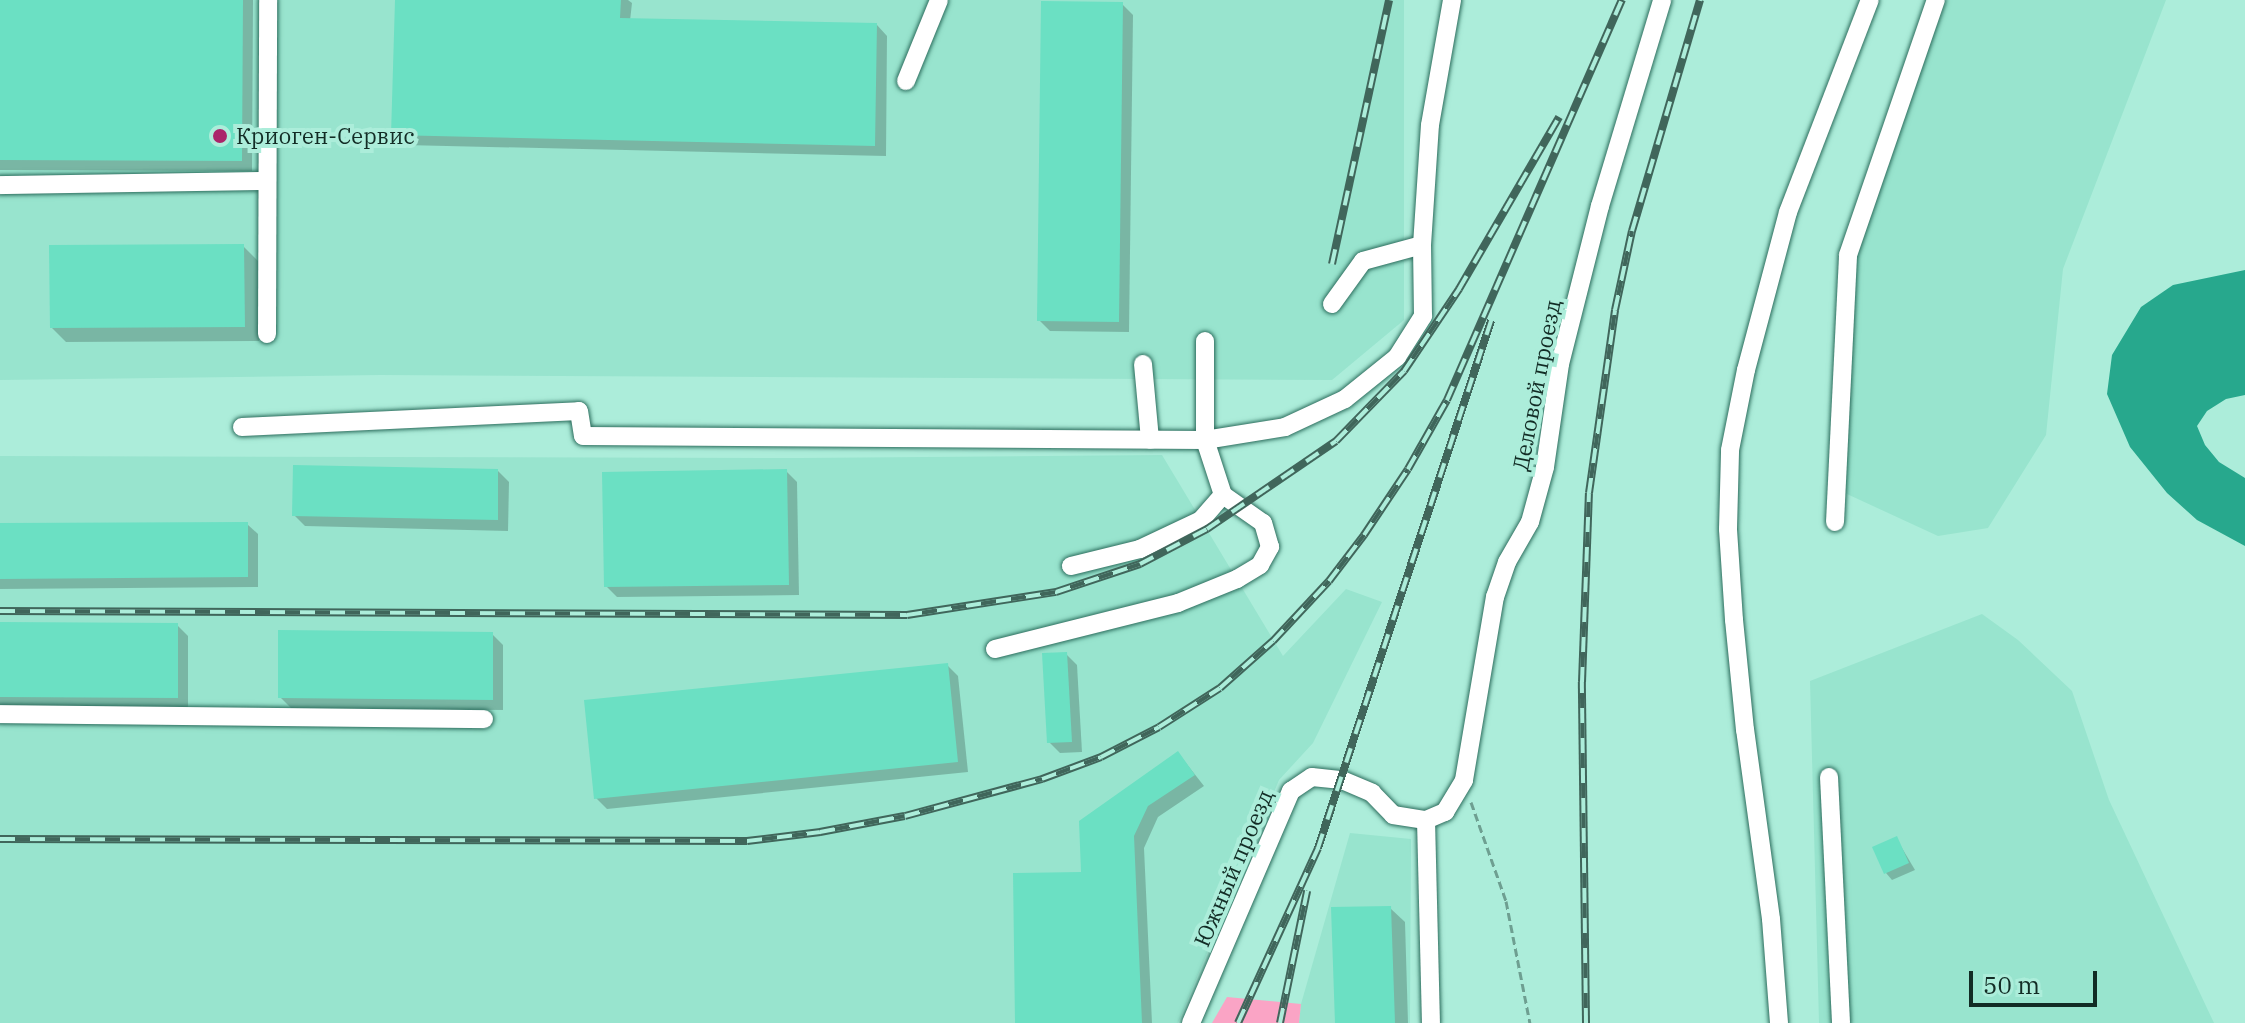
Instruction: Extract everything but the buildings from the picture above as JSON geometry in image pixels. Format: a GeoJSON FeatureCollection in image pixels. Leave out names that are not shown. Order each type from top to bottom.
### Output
{"type":"FeatureCollection","features":[{"type":"Feature","properties":{"kind":"street"},"geometry":{"type":"LineString","coordinates":[[267,334],[268,0]]}},
{"type":"Feature","properties":{"kind":"street"},"geometry":{"type":"LineString","coordinates":[[906,81],[939,0]]}},
{"type":"Feature","properties":{"kind":"street"},"geometry":{"type":"LineString","coordinates":[[242,427],[579,411],[583,436],[1205,440],[1285,427],[1345,399],[1397,357],[1423,316],[1422,245],[1430,125],[1452,0]]}},
{"type":"Feature","properties":{"kind":"street","name":"Деловой проезд"},"geometry":{"type":"LineString","coordinates":[[1464,780],[1495,597],[1507,562],[1530,522],[1545,467],[1560,364],[1600,206],[1662,0]]}},
{"type":"Feature","properties":{"kind":"street"},"geometry":{"type":"LineString","coordinates":[[1779,1023],[1771,919],[1756,818],[1734,620],[1728,529],[1730,450],[1746,370],[1788,212],[1870,0]]}},
{"type":"Feature","properties":{"kind":"street"},"geometry":{"type":"LineString","coordinates":[[1835,522],[1848,255],[1936,0]]}},
{"type":"Feature","properties":{"kind":"street"},"geometry":{"type":"LineString","coordinates":[[0,185],[267,181]]}},
{"type":"Feature","properties":{"kind":"street"},"geometry":{"type":"LineString","coordinates":[[1332,304],[1363,261],[1422,245]]}},
{"type":"Feature","properties":{"kind":"street"},"geometry":{"type":"LineString","coordinates":[[995,649],[1178,603],[1237,579],[1260,565],[1270,547],[1263,523],[1223,495],[1205,440],[1205,341]]}},
{"type":"Feature","properties":{"kind":"street"},"geometry":{"type":"LineString","coordinates":[[1143,364],[1150,440]]}},
{"type":"Feature","properties":{"kind":"street"},"geometry":{"type":"LineString","coordinates":[[1071,566],[1140,549],[1201,520],[1223,495]]}},
{"type":"Feature","properties":{"kind":"street"},"geometry":{"type":"LineString","coordinates":[[0,714],[484,719]]}},
{"type":"Feature","properties":{"kind":"street","name":"Южный проезд"},"geometry":{"type":"LineString","coordinates":[[1191,1023],[1291,791],[1312,777],[1342,780],[1372,793],[1393,815],[1426,820]]}},
{"type":"Feature","properties":{"kind":"street"},"geometry":{"type":"LineString","coordinates":[[1829,777],[1841,1023]]}},
{"type":"Feature","properties":{"kind":"street"},"geometry":{"type":"LineString","coordinates":[[1431,1023],[1426,820],[1445,812],[1464,780]]}},
{"type":"Feature","properties":{"kind":"path"},"geometry":{"type":"LineString","coordinates":[[1464,780],[1506,901],[1530,1023]]}},
{"type":"Feature","properties":{"kind":"shaded area"},"geometry":{"type":"Polygon","coordinates":[[[0,0],[1404,0],[1404,320],[1332,380],[380,375],[0,380],[0,0]]]}},
{"type":"Feature","properties":{"kind":"shaded area"},"geometry":{"type":"Polygon","coordinates":[[[1947,0],[2166,0],[2063,269],[2046,435],[1988,528],[1938,536],[1834,488],[1836,351],[1863,217],[1947,0]]]}},
{"type":"Feature","properties":{"kind":"shaded area"},"geometry":{"type":"Polygon","coordinates":[[[2245,270],[2245,395],[2226,399],[2207,411],[2197,426],[2205,445],[2219,462],[2245,478],[2245,546],[2197,520],[2167,493],[2130,447],[2107,394],[2112,355],[2141,307],[2173,285],[2245,270]]]}},
{"type":"Feature","properties":{"kind":"shaded area"},"geometry":{"type":"Polygon","coordinates":[[[1162,455],[1283,656],[1346,589],[1382,602],[1313,743],[1279,780],[1178,1023],[0,1023],[0,456],[800,458],[1162,455]]]}},
{"type":"Feature","properties":{"kind":"shaded area"},"geometry":{"type":"Polygon","coordinates":[[[1982,614],[2018,640],[2072,691],[2109,800],[2214,1023],[1819,1023],[1810,681],[1982,614]]]}},
{"type":"Feature","properties":{"kind":"shaded area"},"geometry":{"type":"Polygon","coordinates":[[[1350,833],[1411,839],[1410,1023],[1299,1023],[1301,1004],[1350,833]]]}},
{"type":"Feature","properties":{"kind":"shaded area"},"geometry":{"type":"Polygon","coordinates":[[[1227,997],[1301,1004],[1299,1023],[1212,1023],[1227,997]]]}},
{"type":"Feature","properties":{"kind":"railway"},"geometry":{"type":"LineString","coordinates":[[1332,264],[1389,0]]}},
{"type":"Feature","properties":{"kind":"railway"},"geometry":{"type":"LineString","coordinates":[[0,839],[747,841],[820,832],[905,816],[1042,779],[1101,757],[1159,727],[1220,688],[1273,641],[1329,581],[1408,469],[1447,400],[1622,0]]}},
{"type":"Feature","properties":{"kind":"railway"},"geometry":{"type":"LineString","coordinates":[[1586,1023],[1582,682],[1589,493],[1615,310],[1632,231],[1700,0]]}},
{"type":"Feature","properties":{"kind":"railway"},"geometry":{"type":"LineString","coordinates":[[0,611],[907,615],[1056,592],[1140,564],[1207,529],[1336,441],[1404,371],[1459,289],[1559,117]]}},
{"type":"Feature","properties":{"kind":"railway"},"geometry":{"type":"LineString","coordinates":[[1238,1023],[1318,848],[1491,321]]}},
{"type":"Feature","properties":{"kind":"railway"},"geometry":{"type":"LineString","coordinates":[[1280,1023],[1307,891]]}},
{"type":"Feature","properties":{"kind":"place","name":"Криоген-Сервис"},"geometry":{"type":"Point","coordinates":[220,136]}}]}
